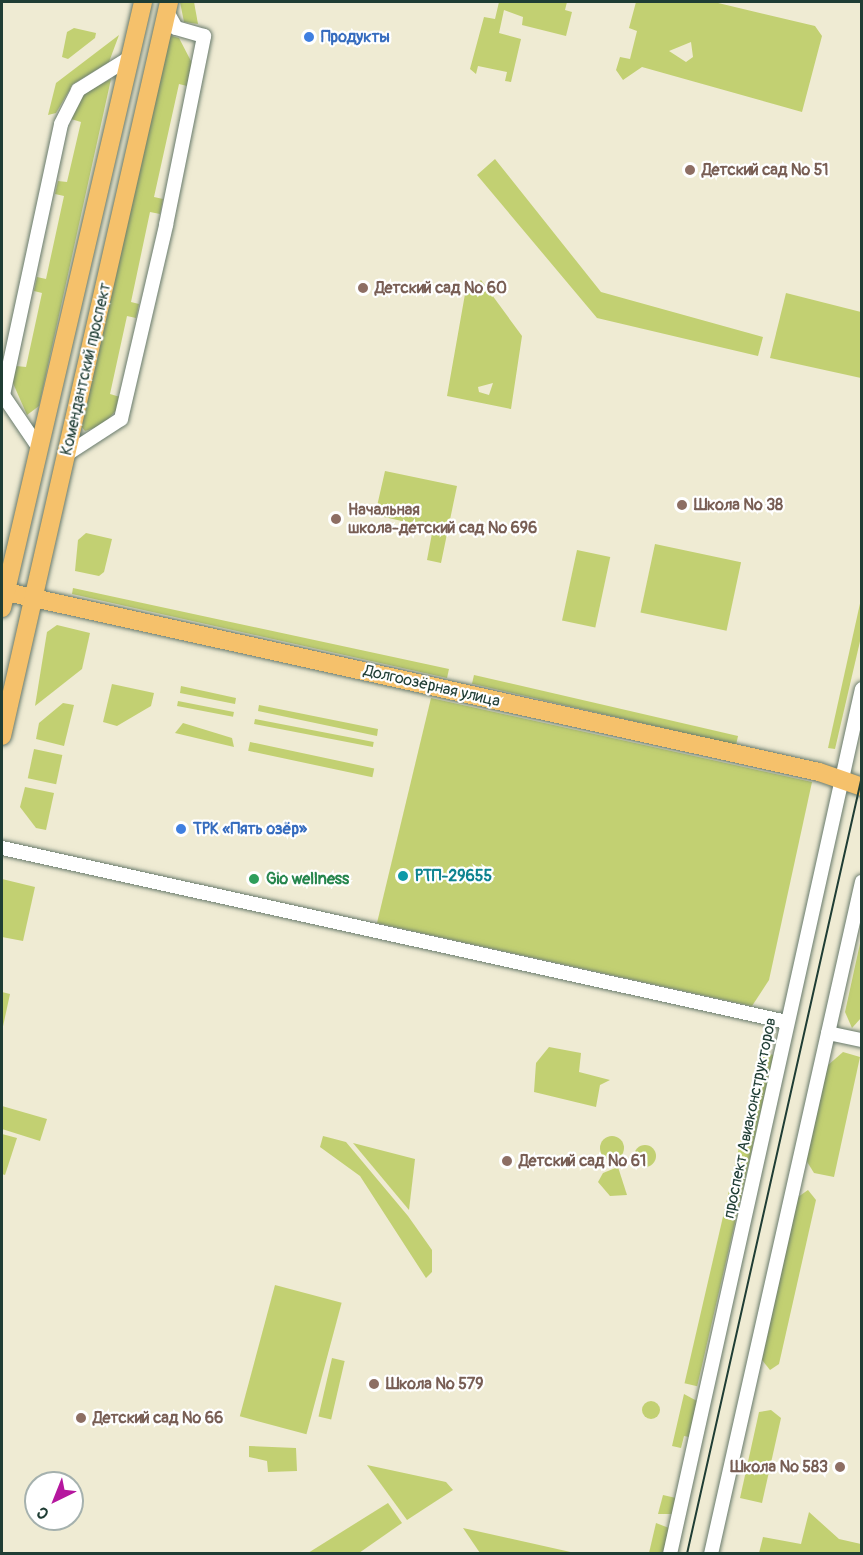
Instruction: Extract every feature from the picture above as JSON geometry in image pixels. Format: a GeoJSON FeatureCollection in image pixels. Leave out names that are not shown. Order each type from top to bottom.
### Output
{"type":"FeatureCollection","features":[{"type":"Feature","properties":{"kind":"main road","name":"Комендантский проспект"},"geometry":{"type":"LineString","coordinates":[[3,597],[143,2]]}},
{"type":"Feature","properties":{"kind":"main road","name":"Комендантский проспект"},"geometry":{"type":"LineString","coordinates":[[2,736],[168,7]]}},
{"type":"Feature","properties":{"kind":"main road","name":"Долгоозёрная улица"},"geometry":{"type":"LineString","coordinates":[[3,597],[34,598],[841,780],[861,787]]}},
{"type":"Feature","properties":{"kind":"street"},"geometry":{"type":"LineString","coordinates":[[67,454],[121,419],[166,225],[204,36],[177,28],[168,7]]}},
{"type":"Feature","properties":{"kind":"street"},"geometry":{"type":"LineString","coordinates":[[39,448],[3,395],[61,123],[73,94],[131,57]]}},
{"type":"Feature","properties":{"kind":"street","name":"проспект Авиаконструкторов"},"geometry":{"type":"LineString","coordinates":[[670,1554],[861,689]]}},
{"type":"Feature","properties":{"kind":"street"},"geometry":{"type":"LineString","coordinates":[[2,848],[787,1022]]}},
{"type":"Feature","properties":{"kind":"street"},"geometry":{"type":"LineString","coordinates":[[711,1554],[861,882]]}},
{"type":"Feature","properties":{"kind":"street"},"geometry":{"type":"LineString","coordinates":[[828,1033],[861,1040]]}},
{"type":"Feature","properties":{"kind":"green space"},"geometry":{"type":"Polygon","coordinates":[[[180,2],[194,2],[198,24],[184,22],[180,2]]]}},
{"type":"Feature","properties":{"kind":"green space"},"geometry":{"type":"Polygon","coordinates":[[[499,2],[567,2],[565,10],[572,12],[566,36],[522,25],[523,17],[504,10],[499,33],[521,39],[511,82],[505,81],[507,72],[478,66],[476,74],[470,69],[484,17],[495,19],[499,2]]]}},
{"type":"Feature","properties":{"kind":"green space"},"geometry":{"type":"Polygon","coordinates":[[[636,2],[714,2],[815,26],[822,36],[802,112],[642,67],[623,80],[616,70],[620,57],[630,59],[637,31],[629,28],[636,2]],[[691,42],[669,51],[686,62],[693,57],[691,42]]]}},
{"type":"Feature","properties":{"kind":"green space"},"geometry":{"type":"Polygon","coordinates":[[[74,28],[96,33],[95,38],[68,59],[62,57],[67,32],[74,28]]]}},
{"type":"Feature","properties":{"kind":"green space"},"geometry":{"type":"Polygon","coordinates":[[[119,35],[109,62],[73,84],[56,113],[48,115],[56,83],[119,35]]]}},
{"type":"Feature","properties":{"kind":"green space"},"geometry":{"type":"Polygon","coordinates":[[[168,35],[179,38],[192,63],[187,86],[179,84],[154,197],[163,199],[160,214],[150,212],[131,302],[139,304],[136,318],[127,316],[110,394],[120,397],[118,408],[103,425],[85,431],[81,426],[168,35]]]}},
{"type":"Feature","properties":{"kind":"green space"},"geometry":{"type":"Polygon","coordinates":[[[111,79],[39,406],[27,415],[12,381],[16,366],[26,367],[42,293],[34,291],[37,277],[46,279],[64,196],[55,194],[58,181],[67,182],[81,122],[71,119],[82,94],[111,79]]]}},
{"type":"Feature","properties":{"kind":"green space"},"geometry":{"type":"Polygon","coordinates":[[[495,159],[601,292],[763,337],[758,356],[597,318],[477,175],[495,159]]]}},
{"type":"Feature","properties":{"kind":"green space"},"geometry":{"type":"Polygon","coordinates":[[[481,280],[522,336],[511,409],[447,396],[465,294],[481,280]],[[493,383],[478,387],[479,392],[489,395],[493,383]]]}},
{"type":"Feature","properties":{"kind":"green space"},"geometry":{"type":"Polygon","coordinates":[[[786,293],[861,312],[861,378],[770,358],[786,293]]]}},
{"type":"Feature","properties":{"kind":"green space"},"geometry":{"type":"Polygon","coordinates":[[[385,471],[457,486],[441,563],[427,560],[433,528],[375,515],[385,471]]]}},
{"type":"Feature","properties":{"kind":"green space"},"geometry":{"type":"Polygon","coordinates":[[[86,533],[112,539],[104,572],[99,576],[75,571],[78,540],[86,533]]]}},
{"type":"Feature","properties":{"kind":"green space"},"geometry":{"type":"Polygon","coordinates":[[[655,544],[741,562],[727,631],[640,612],[655,544]]]}},
{"type":"Feature","properties":{"kind":"green space"},"geometry":{"type":"Polygon","coordinates":[[[577,550],[610,557],[595,627],[562,620],[577,550]]]}},
{"type":"Feature","properties":{"kind":"green space"},"geometry":{"type":"Polygon","coordinates":[[[73,588],[449,669],[447,678],[72,594],[73,588]]]}},
{"type":"Feature","properties":{"kind":"green space"},"geometry":{"type":"Polygon","coordinates":[[[861,599],[861,637],[835,749],[828,748],[861,599]]]}},
{"type":"Feature","properties":{"kind":"green space"},"geometry":{"type":"Polygon","coordinates":[[[57,625],[90,633],[82,669],[35,706],[47,632],[57,625]]]}},
{"type":"Feature","properties":{"kind":"green space"},"geometry":{"type":"Polygon","coordinates":[[[474,675],[738,736],[736,745],[472,684],[474,675]]]}},
{"type":"Feature","properties":{"kind":"green space"},"geometry":{"type":"Polygon","coordinates":[[[112,684],[154,693],[151,706],[117,726],[103,722],[112,684]]]}},
{"type":"Feature","properties":{"kind":"green space"},"geometry":{"type":"Polygon","coordinates":[[[181,686],[236,698],[235,704],[180,693],[181,686]]]}},
{"type":"Feature","properties":{"kind":"green space"},"geometry":{"type":"Polygon","coordinates":[[[431,698],[812,782],[769,980],[752,1006],[377,923],[431,698]]]}},
{"type":"Feature","properties":{"kind":"green space"},"geometry":{"type":"Polygon","coordinates":[[[178,701],[234,712],[233,717],[177,706],[178,701]]]}},
{"type":"Feature","properties":{"kind":"green space"},"geometry":{"type":"Polygon","coordinates":[[[63,703],[74,705],[64,746],[36,739],[39,723],[63,703]]]}},
{"type":"Feature","properties":{"kind":"green space"},"geometry":{"type":"Polygon","coordinates":[[[259,705],[378,729],[377,736],[258,711],[259,705]]]}},
{"type":"Feature","properties":{"kind":"green space"},"geometry":{"type":"Polygon","coordinates":[[[255,719],[374,742],[373,747],[254,724],[255,719]]]}},
{"type":"Feature","properties":{"kind":"green space"},"geometry":{"type":"Polygon","coordinates":[[[183,723],[232,738],[234,747],[175,733],[183,723]]]}},
{"type":"Feature","properties":{"kind":"green space"},"geometry":{"type":"Polygon","coordinates":[[[250,742],[374,768],[372,777],[248,751],[250,742]]]}},
{"type":"Feature","properties":{"kind":"green space"},"geometry":{"type":"Polygon","coordinates":[[[34,749],[62,755],[56,784],[28,778],[34,749]]]}},
{"type":"Feature","properties":{"kind":"green space"},"geometry":{"type":"Polygon","coordinates":[[[25,787],[54,793],[46,830],[36,828],[20,807],[25,787]]]}},
{"type":"Feature","properties":{"kind":"green space"},"geometry":{"type":"Polygon","coordinates":[[[2,879],[35,887],[23,941],[2,937],[2,879]]]}},
{"type":"Feature","properties":{"kind":"green space"},"geometry":{"type":"Polygon","coordinates":[[[861,939],[861,1018],[852,1028],[845,1012],[861,939]]]}},
{"type":"Feature","properties":{"kind":"green space"},"geometry":{"type":"Polygon","coordinates":[[[2,992],[10,994],[2,1031],[2,992]]]}},
{"type":"Feature","properties":{"kind":"green space"},"geometry":{"type":"Polygon","coordinates":[[[549,1047],[581,1053],[579,1072],[610,1080],[600,1085],[596,1107],[534,1092],[536,1063],[549,1047]]]}},
{"type":"Feature","properties":{"kind":"green space"},"geometry":{"type":"Polygon","coordinates":[[[761,1052],[774,1055],[697,1386],[685,1383],[761,1052]]]}},
{"type":"Feature","properties":{"kind":"green space"},"geometry":{"type":"Polygon","coordinates":[[[843,1052],[860,1057],[834,1177],[814,1173],[806,1160],[827,1066],[843,1052]]]}},
{"type":"Feature","properties":{"kind":"green space"},"geometry":{"type":"Polygon","coordinates":[[[2,1106],[47,1119],[40,1141],[2,1129],[2,1106]]]}},
{"type":"Feature","properties":{"kind":"green space"},"geometry":{"type":"Polygon","coordinates":[[[2,1134],[17,1138],[5,1175],[2,1174],[2,1134]]]}},
{"type":"Feature","properties":{"kind":"green space"},"geometry":{"type":"Polygon","coordinates":[[[323,1136],[346,1142],[408,1216],[432,1250],[432,1272],[426,1278],[360,1176],[320,1147],[323,1136]]]}},
{"type":"Feature","properties":{"kind":"green space"},"geometry":{"type":"Polygon","coordinates":[[[612,1136],[621,1139],[624,1148],[621,1157],[612,1160],[603,1157],[600,1148],[603,1139],[612,1136]]]}},
{"type":"Feature","properties":{"kind":"green space"},"geometry":{"type":"Polygon","coordinates":[[[353,1143],[415,1159],[409,1210],[353,1143]]]}},
{"type":"Feature","properties":{"kind":"green space"},"geometry":{"type":"Polygon","coordinates":[[[645,1145],[655,1152],[656,1156],[649,1166],[645,1167],[635,1160],[634,1156],[641,1146],[645,1145]]]}},
{"type":"Feature","properties":{"kind":"green space"},"geometry":{"type":"Polygon","coordinates":[[[618,1167],[627,1195],[610,1196],[598,1182],[603,1173],[618,1167]]]}},
{"type":"Feature","properties":{"kind":"green space"},"geometry":{"type":"Polygon","coordinates":[[[808,1190],[816,1200],[779,1364],[770,1370],[762,1360],[798,1197],[808,1190]]]}},
{"type":"Feature","properties":{"kind":"green space"},"geometry":{"type":"Polygon","coordinates":[[[275,1285],[342,1303],[306,1434],[240,1416],[275,1285]]]}},
{"type":"Feature","properties":{"kind":"green space"},"geometry":{"type":"Polygon","coordinates":[[[332,1358],[345,1361],[331,1419],[319,1416],[332,1358]]]}},
{"type":"Feature","properties":{"kind":"green space"},"geometry":{"type":"Polygon","coordinates":[[[684,1394],[697,1401],[689,1437],[684,1436],[681,1448],[672,1446],[684,1394]]]}},
{"type":"Feature","properties":{"kind":"green space"},"geometry":{"type":"Polygon","coordinates":[[[651,1401],[657,1404],[660,1410],[657,1416],[651,1419],[645,1416],[642,1410],[645,1404],[651,1401]]]}},
{"type":"Feature","properties":{"kind":"green space"},"geometry":{"type":"Polygon","coordinates":[[[771,1410],[781,1418],[762,1503],[740,1498],[759,1412],[771,1410]]]}},
{"type":"Feature","properties":{"kind":"green space"},"geometry":{"type":"Polygon","coordinates":[[[249,1446],[296,1448],[297,1471],[268,1472],[267,1461],[249,1457],[249,1446]]]}},
{"type":"Feature","properties":{"kind":"green space"},"geometry":{"type":"Polygon","coordinates":[[[367,1465],[446,1482],[453,1490],[407,1520],[367,1465]]]}},
{"type":"Feature","properties":{"kind":"green space"},"geometry":{"type":"Polygon","coordinates":[[[663,1495],[676,1498],[672,1514],[658,1514],[663,1495]]]}},
{"type":"Feature","properties":{"kind":"green space"},"geometry":{"type":"Polygon","coordinates":[[[388,1503],[402,1523],[359,1553],[308,1553],[388,1503]]]}},
{"type":"Feature","properties":{"kind":"green space"},"geometry":{"type":"Polygon","coordinates":[[[809,1512],[839,1539],[861,1544],[861,1553],[759,1553],[763,1537],[801,1544],[809,1512]]]}},
{"type":"Feature","properties":{"kind":"green space"},"geometry":{"type":"Polygon","coordinates":[[[656,1523],[669,1528],[663,1553],[649,1553],[656,1523]]]}},
{"type":"Feature","properties":{"kind":"green space"},"geometry":{"type":"Polygon","coordinates":[[[463,1528],[575,1553],[480,1553],[463,1528]]]}},
{"type":"Feature","properties":{"kind":"tram line"},"geometry":{"type":"LineString","coordinates":[[687,1554],[862,776]]}},
{"type":"Feature","properties":{"kind":"place","name":"Продукты"},"geometry":{"type":"Point","coordinates":[309,37]}},
{"type":"Feature","properties":{"kind":"place","name":"Детский сад № 51"},"geometry":{"type":"Point","coordinates":[690,170]}},
{"type":"Feature","properties":{"kind":"place","name":"Детский сад № 60"},"geometry":{"type":"Point","coordinates":[363,288]}},
{"type":"Feature","properties":{"kind":"place","name":"Школа № 38"},"geometry":{"type":"Point","coordinates":[682,505]}},
{"type":"Feature","properties":{"kind":"place","name":"Начальная школа-детский сад № 696"},"geometry":{"type":"Point","coordinates":[336,519]}},
{"type":"Feature","properties":{"kind":"place","name":"ТРК «Пять озёр»"},"geometry":{"type":"Point","coordinates":[181,829]}},
{"type":"Feature","properties":{"kind":"place","name":"РТП-29655"},"geometry":{"type":"Point","coordinates":[403,876]}},
{"type":"Feature","properties":{"kind":"place","name":"Gio wellness"},"geometry":{"type":"Point","coordinates":[254,879]}},
{"type":"Feature","properties":{"kind":"place","name":"Детский сад № 61"},"geometry":{"type":"Point","coordinates":[507,1161]}},
{"type":"Feature","properties":{"kind":"place","name":"Школа № 579"},"geometry":{"type":"Point","coordinates":[374,1384]}},
{"type":"Feature","properties":{"kind":"place","name":"Детский сад № 66"},"geometry":{"type":"Point","coordinates":[81,1418]}},
{"type":"Feature","properties":{"kind":"place","name":"Школа № 583"},"geometry":{"type":"Point","coordinates":[840,1467]}}]}
